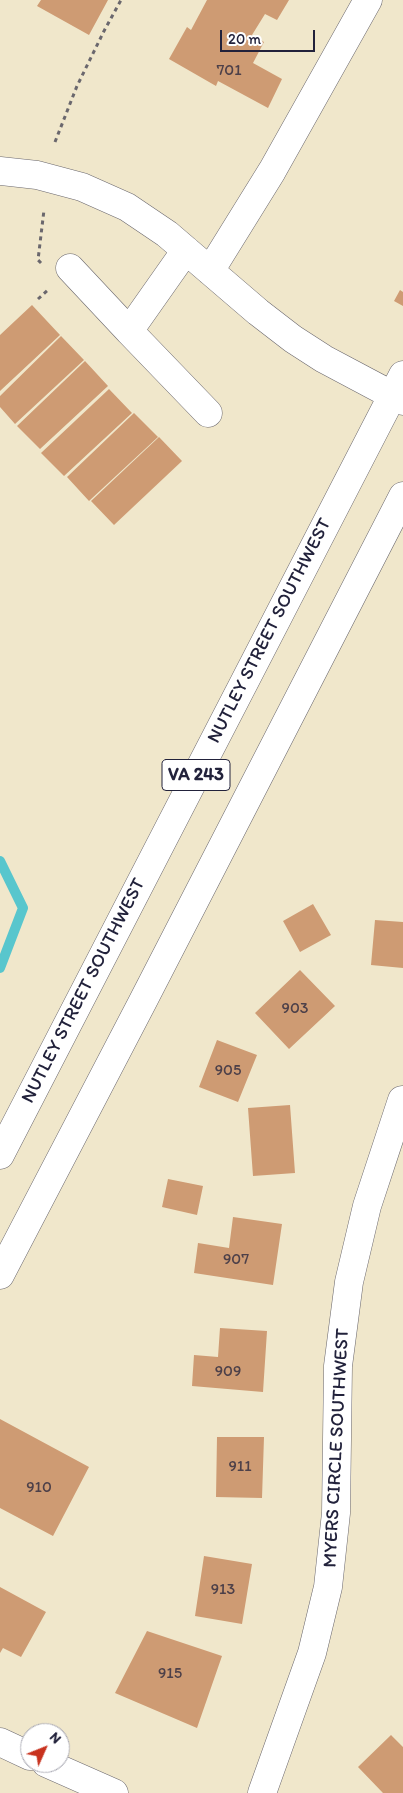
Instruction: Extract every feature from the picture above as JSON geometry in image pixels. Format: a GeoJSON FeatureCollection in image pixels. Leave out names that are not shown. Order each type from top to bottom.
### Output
{"type":"FeatureCollection","features":[{"type":"Feature","properties":{"kind":"main road"},"geometry":{"type":"LineString","coordinates":[[210,271],[272,172],[368,0]]}},
{"type":"Feature","properties":{"kind":"main road"},"geometry":{"type":"LineString","coordinates":[[0,171],[37,175],[82,188],[127,207],[167,234],[293,339],[324,359],[399,390]]}},
{"type":"Feature","properties":{"kind":"main road"},"geometry":{"type":"LineString","coordinates":[[129,331],[186,250]]}},
{"type":"Feature","properties":{"kind":"main road"},"geometry":{"type":"LineString","coordinates":[[70,268],[208,413]]}},
{"type":"Feature","properties":{"kind":"main road","name":"NUTLEY STREET SOUTHWEST"},"geometry":{"type":"LineString","coordinates":[[0,1155],[399,390]]}},
{"type":"Feature","properties":{"kind":"main road","name":"VA 243"},"geometry":{"type":"LineString","coordinates":[[0,1275],[403,496]]}},
{"type":"Feature","properties":{"kind":"main road","name":"MYERS CIRCLE SOUTHWEST"},"geometry":{"type":"LineString","coordinates":[[262,1793],[312,1653],[328,1587],[336,1513],[338,1366],[349,1282],[367,1206],[402,1100]]}},
{"type":"Feature","properties":{"kind":"main road"},"geometry":{"type":"LineString","coordinates":[[0,1742],[20,1751]]}},
{"type":"Feature","properties":{"kind":"main road"},"geometry":{"type":"LineString","coordinates":[[69,1773],[114,1793]]}},
{"type":"Feature","properties":{"kind":"path"},"geometry":{"type":"LineString","coordinates":[[55,142],[77,86],[121,0]]}},
{"type":"Feature","properties":{"kind":"building"},"geometry":{"type":"Polygon","coordinates":[[[41,0],[108,0],[89,35],[37,6],[41,0]]]}},
{"type":"Feature","properties":{"kind":"building"},"geometry":{"type":"Polygon","coordinates":[[[207,0],[289,0],[277,20],[265,14],[252,35],[264,42],[253,63],[282,79],[268,108],[218,81],[216,86],[169,59],[187,27],[191,30],[207,0]]]}},
{"type":"Feature","properties":{"kind":"building"},"geometry":{"type":"Polygon","coordinates":[[[400,290],[403,292],[403,306],[394,301],[400,290]]]}},
{"type":"Feature","properties":{"kind":"building"},"geometry":{"type":"Polygon","coordinates":[[[32,305],[60,335],[0,391],[0,335],[32,305]]]}},
{"type":"Feature","properties":{"kind":"building"},"geometry":{"type":"Polygon","coordinates":[[[61,336],[84,360],[15,424],[0,407],[0,396],[61,336]]]}},
{"type":"Feature","properties":{"kind":"building"},"geometry":{"type":"Polygon","coordinates":[[[85,361],[108,386],[40,449],[17,426],[85,361]]]}},
{"type":"Feature","properties":{"kind":"building"},"geometry":{"type":"Polygon","coordinates":[[[109,389],[132,413],[64,476],[41,453],[109,389]]]}},
{"type":"Feature","properties":{"kind":"building"},"geometry":{"type":"Polygon","coordinates":[[[134,413],[158,437],[89,501],[67,477],[134,413]]]}},
{"type":"Feature","properties":{"kind":"building"},"geometry":{"type":"Polygon","coordinates":[[[159,437],[182,461],[114,525],[91,501],[159,437]]]}},
{"type":"Feature","properties":{"kind":"building"},"geometry":{"type":"Polygon","coordinates":[[[313,904],[331,935],[300,952],[283,921],[313,904]]]}},
{"type":"Feature","properties":{"kind":"building"},"geometry":{"type":"Polygon","coordinates":[[[375,920],[403,922],[403,968],[371,965],[375,920]]]}},
{"type":"Feature","properties":{"kind":"building"},"geometry":{"type":"Polygon","coordinates":[[[300,970],[335,1006],[289,1049],[255,1013],[300,970]]]}},
{"type":"Feature","properties":{"kind":"building"},"geometry":{"type":"Polygon","coordinates":[[[217,1040],[257,1055],[238,1102],[199,1087],[217,1040]]]}},
{"type":"Feature","properties":{"kind":"building"},"geometry":{"type":"Polygon","coordinates":[[[290,1105],[295,1173],[253,1176],[248,1108],[290,1105]]]}},
{"type":"Feature","properties":{"kind":"building"},"geometry":{"type":"Polygon","coordinates":[[[168,1179],[203,1186],[197,1215],[162,1207],[168,1179]]]}},
{"type":"Feature","properties":{"kind":"building"},"geometry":{"type":"Polygon","coordinates":[[[233,1217],[282,1224],[273,1285],[194,1273],[198,1243],[229,1248],[233,1217]]]}},
{"type":"Feature","properties":{"kind":"building"},"geometry":{"type":"Polygon","coordinates":[[[220,1328],[267,1331],[263,1392],[192,1386],[194,1355],[218,1357],[220,1328]]]}},
{"type":"Feature","properties":{"kind":"building"},"geometry":{"type":"Polygon","coordinates":[[[0,1419],[89,1467],[53,1536],[0,1508],[0,1419]]]}},
{"type":"Feature","properties":{"kind":"building"},"geometry":{"type":"Polygon","coordinates":[[[217,1437],[264,1437],[262,1498],[216,1497],[217,1437]]]}},
{"type":"Feature","properties":{"kind":"building"},"geometry":{"type":"Polygon","coordinates":[[[204,1556],[252,1564],[242,1624],[195,1616],[204,1556]]]}},
{"type":"Feature","properties":{"kind":"building"},"geometry":{"type":"Polygon","coordinates":[[[0,1587],[46,1612],[21,1657],[3,1648],[0,1653],[0,1587]]]}},
{"type":"Feature","properties":{"kind":"building"},"geometry":{"type":"Polygon","coordinates":[[[147,1631],[222,1656],[197,1728],[115,1693],[147,1631]]]}},
{"type":"Feature","properties":{"kind":"building"},"geometry":{"type":"Polygon","coordinates":[[[391,1735],[403,1747],[403,1793],[383,1793],[358,1767],[391,1735]]]}},
{"type":"Feature","properties":{"kind":"waterway"},"geometry":{"type":"LineString","coordinates":[[0,861],[23,908],[0,968]]}}]}
